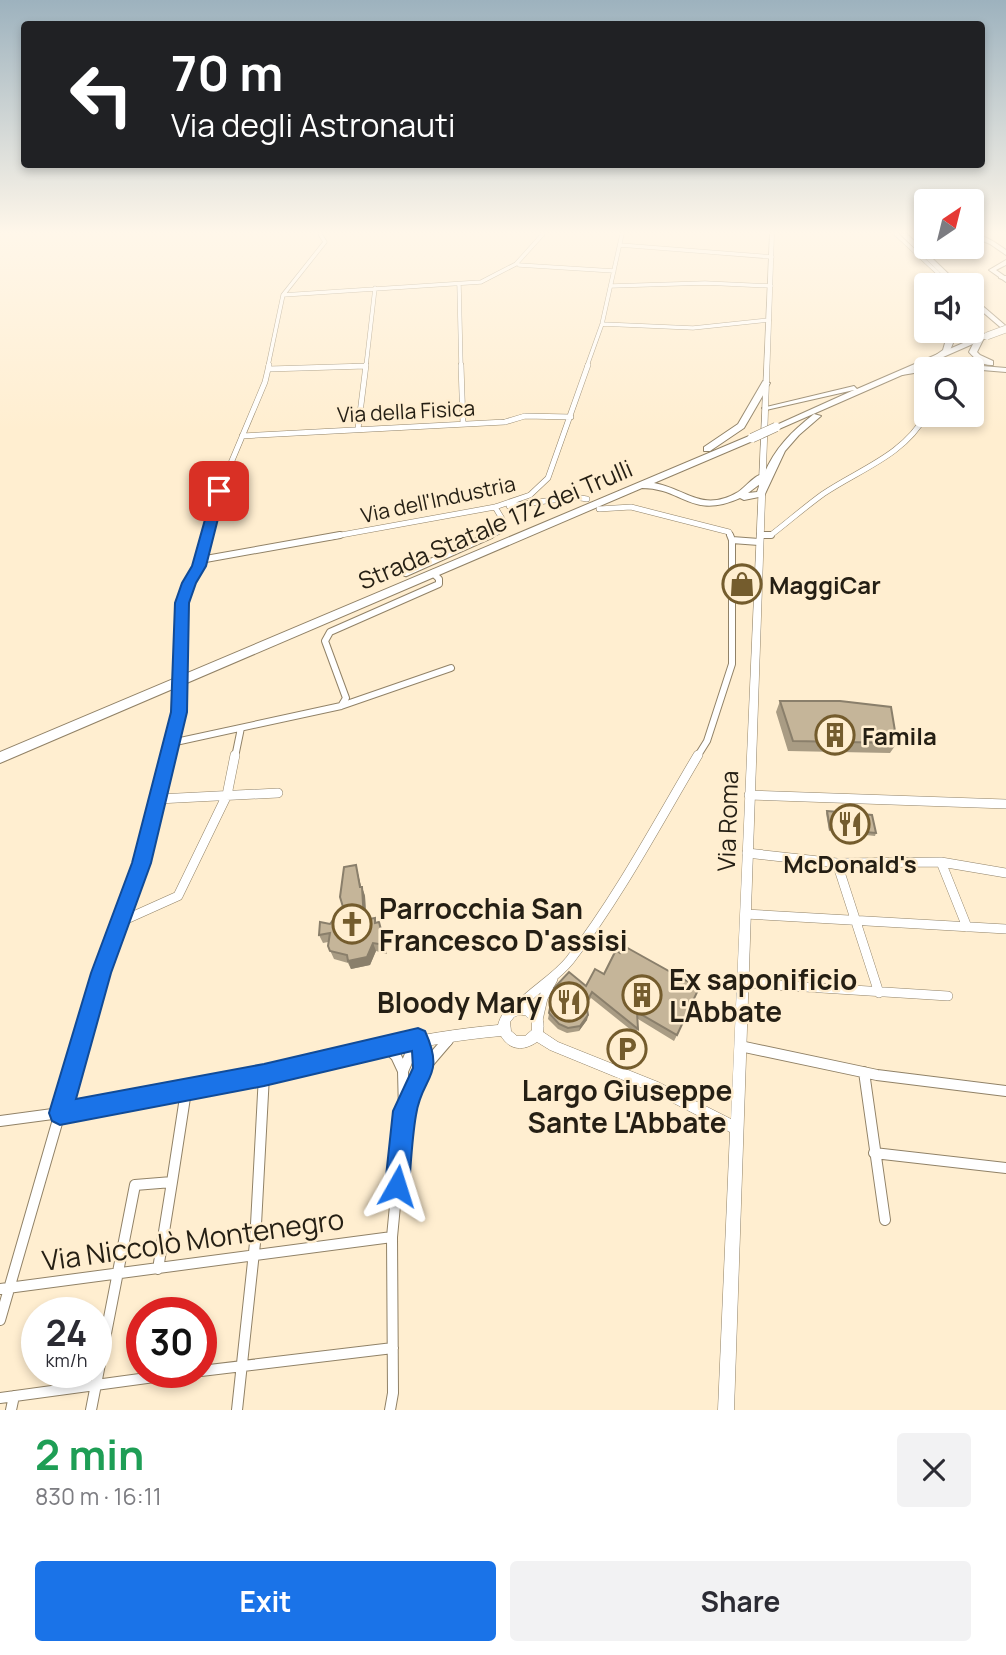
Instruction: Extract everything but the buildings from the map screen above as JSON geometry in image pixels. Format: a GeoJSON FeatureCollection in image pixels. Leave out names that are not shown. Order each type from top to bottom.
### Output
{"type":"FeatureCollection","features":[{"type":"Feature","properties":{"kind":"main road"},"geometry":{"type":"LineString","coordinates":[[984,309],[1006,328]]}},
{"type":"Feature","properties":{"kind":"main road"},"geometry":{"type":"LineString","coordinates":[[984,309],[1006,328]]}},
{"type":"Feature","properties":{"kind":"main road"},"geometry":{"type":"LineString","coordinates":[[984,314],[991,316]]}},
{"type":"Feature","properties":{"kind":"main road","name":"Strada Statale 172 dei Trulli"},"geometry":{"type":"LineString","coordinates":[[984,338],[1006,328]]}},
{"type":"Feature","properties":{"kind":"main road"},"geometry":{"type":"LineString","coordinates":[[937,357],[946,351],[949,343]]}},
{"type":"Feature","properties":{"kind":"main road","name":"Strada Statale 172 dei Trulli"},"geometry":{"type":"LineString","coordinates":[[940,357],[972,343]]}},
{"type":"Feature","properties":{"kind":"main road"},"geometry":{"type":"LineString","coordinates":[[979,343],[973,352],[977,357],[1006,369]]}},
{"type":"Feature","properties":{"kind":"main road"},"geometry":{"type":"LineString","coordinates":[[902,373],[946,365],[1006,369]]}},
{"type":"Feature","properties":{"kind":"main road","name":"Strada Statale 172 dei Trulli"},"geometry":{"type":"LineString","coordinates":[[0,758],[914,368]]}},
{"type":"Feature","properties":{"kind":"main road"},"geometry":{"type":"LineString","coordinates":[[766,408],[885,381]]}},
{"type":"Feature","properties":{"kind":"main road"},"geometry":{"type":"LineString","coordinates":[[766,383],[772,394],[791,401]]}},
{"type":"Feature","properties":{"kind":"main road"},"geometry":{"type":"LineString","coordinates":[[655,478],[722,441],[741,426],[766,383]]}},
{"type":"Feature","properties":{"kind":"main road"},"geometry":{"type":"LineString","coordinates":[[632,488],[651,485],[670,489],[691,501],[704,503],[761,495],[776,454],[786,441],[823,412],[856,393]]}},
{"type":"Feature","properties":{"kind":"main road"},"geometry":{"type":"LineString","coordinates":[[670,489],[670,477],[687,465]]}},
{"type":"Feature","properties":{"kind":"main road"},"geometry":{"type":"LineString","coordinates":[[739,497],[762,476]]}},
{"type":"Feature","properties":{"kind":"main road"},"geometry":{"type":"LineString","coordinates":[[739,497],[761,508]]}},
{"type":"Feature","properties":{"kind":"street"},"geometry":{"type":"LineString","coordinates":[[0,1320],[5,1289],[101,973],[142,863],[181,694],[182,603],[200,560],[215,501],[269,369],[282,300]]}},
{"type":"Feature","properties":{"kind":"street"},"geometry":{"type":"LineString","coordinates":[[358,429],[374,300]]}},
{"type":"Feature","properties":{"kind":"street"},"geometry":{"type":"LineString","coordinates":[[459,300],[463,424]]}},
{"type":"Feature","properties":{"kind":"street","name":"Via dell'Industria"},"geometry":{"type":"LineString","coordinates":[[200,560],[495,507],[530,495],[548,478],[571,417],[608,300]]}},
{"type":"Feature","properties":{"kind":"street","name":"Via Roma"},"geometry":{"type":"LineString","coordinates":[[726,1410],[770,300]]}},
{"type":"Feature","properties":{"kind":"street"},"geometry":{"type":"LineString","coordinates":[[602,324],[661,329],[769,322]]}},
{"type":"Feature","properties":{"kind":"street"},"geometry":{"type":"LineString","coordinates":[[269,369],[366,366]]}},
{"type":"Feature","properties":{"kind":"street","name":"Via della Fisica"},"geometry":{"type":"LineString","coordinates":[[242,436],[505,422],[525,416],[571,417]]}},
{"type":"Feature","properties":{"kind":"street"},"geometry":{"type":"LineString","coordinates":[[732,540],[760,539],[771,535],[825,493],[868,471],[920,427]]}},
{"type":"Feature","properties":{"kind":"street"},"geometry":{"type":"LineString","coordinates":[[530,495],[535,503]]}},
{"type":"Feature","properties":{"kind":"street"},"geometry":{"type":"LineString","coordinates":[[406,573],[500,531],[504,522],[495,507],[587,499]]}},
{"type":"Feature","properties":{"kind":"street"},"geometry":{"type":"LineString","coordinates":[[555,975],[543,998],[537,1028],[522,1044],[511,1040],[505,1030],[505,1021],[526,997],[568,962],[599,920],[707,741],[732,664],[732,540],[729,532],[631,507],[599,509]]}},
{"type":"Feature","properties":{"kind":"street"},"geometry":{"type":"LineString","coordinates":[[341,706],[346,698],[325,641],[326,636],[439,584],[439,579],[433,573]]}},
{"type":"Feature","properties":{"kind":"street"},"geometry":{"type":"LineString","coordinates":[[171,743],[341,706],[451,668]]}},
{"type":"Feature","properties":{"kind":"street"},"geometry":{"type":"LineString","coordinates":[[120,922],[178,896],[227,795],[241,728]]}},
{"type":"Feature","properties":{"kind":"street"},"geometry":{"type":"LineString","coordinates":[[158,799],[278,793]]}},
{"type":"Feature","properties":{"kind":"street"},"geometry":{"type":"LineString","coordinates":[[749,795],[1006,804]]}},
{"type":"Feature","properties":{"kind":"street"},"geometry":{"type":"LineString","coordinates":[[747,853],[837,863],[941,862],[1006,873]]}},
{"type":"Feature","properties":{"kind":"street"},"geometry":{"type":"LineString","coordinates":[[941,862],[967,927]]}},
{"type":"Feature","properties":{"kind":"street"},"geometry":{"type":"LineString","coordinates":[[837,863],[879,993]]}},
{"type":"Feature","properties":{"kind":"street"},"geometry":{"type":"LineString","coordinates":[[745,914],[1006,929]]}},
{"type":"Feature","properties":{"kind":"street"},"geometry":{"type":"LineString","coordinates":[[743,984],[948,996]]}},
{"type":"Feature","properties":{"kind":"street"},"geometry":{"type":"LineString","coordinates":[[514,1010],[526,1009],[537,1028],[554,1045],[653,1086],[736,1128]]}},
{"type":"Feature","properties":{"kind":"street"},"geometry":{"type":"LineString","coordinates":[[0,1121],[187,1091],[418,1039],[455,1033],[505,1030]]}},
{"type":"Feature","properties":{"kind":"street"},"geometry":{"type":"LineString","coordinates":[[404,1111],[424,1068],[455,1033]]}},
{"type":"Feature","properties":{"kind":"street"},"geometry":{"type":"LineString","coordinates":[[418,1039],[424,1053],[424,1068]]}},
{"type":"Feature","properties":{"kind":"street"},"geometry":{"type":"LineString","coordinates":[[390,1410],[393,1348],[392,1237],[404,1111],[403,1071],[409,1053],[418,1039]]}},
{"type":"Feature","properties":{"kind":"street"},"geometry":{"type":"LineString","coordinates":[[740,1046],[864,1072],[1006,1091]]}},
{"type":"Feature","properties":{"kind":"street"},"geometry":{"type":"LineString","coordinates":[[385,1047],[396,1056],[403,1071]]}},
{"type":"Feature","properties":{"kind":"street"},"geometry":{"type":"LineString","coordinates":[[864,1072],[885,1220]]}},
{"type":"Feature","properties":{"kind":"street"},"geometry":{"type":"LineString","coordinates":[[237,1410],[263,1149],[264,1075]]}},
{"type":"Feature","properties":{"kind":"street"},"geometry":{"type":"LineString","coordinates":[[158,1269],[187,1091]]}},
{"type":"Feature","properties":{"kind":"street"},"geometry":{"type":"LineString","coordinates":[[874,1153],[1006,1168]]}},
{"type":"Feature","properties":{"kind":"street"},"geometry":{"type":"LineString","coordinates":[[112,1301],[135,1185],[172,1182]]}},
{"type":"Feature","properties":{"kind":"street","name":"Via Niccolò Montenegro"},"geometry":{"type":"LineString","coordinates":[[5,1289],[392,1237]]}},
{"type":"Feature","properties":{"kind":"street"},"geometry":{"type":"LineString","coordinates":[[217,1369],[393,1348]]}},
{"type":"Feature","properties":{"kind":"street"},"geometry":{"type":"LineString","coordinates":[[0,1398],[74,1388]]}},
{"type":"Feature","properties":{"kind":"street"},"geometry":{"type":"LineString","coordinates":[[91,1410],[95,1388]]}},
{"type":"Feature","properties":{"kind":"street"},"geometry":{"type":"LineString","coordinates":[[11,1410],[14,1396]]}},
{"type":"Feature","properties":{"kind":"place","name":"MaggiCar"},"geometry":{"type":"Point","coordinates":[742,584]}},
{"type":"Feature","properties":{"kind":"place","name":"Famila"},"geometry":{"type":"Point","coordinates":[835,735]}},
{"type":"Feature","properties":{"kind":"place","name":"McDonald's"},"geometry":{"type":"Point","coordinates":[850,824]}},
{"type":"Feature","properties":{"kind":"place","name":"Parrocchia San Francesco D'assisi"},"geometry":{"type":"Point","coordinates":[352,924]}},
{"type":"Feature","properties":{"kind":"place","name":"Ex saponificio L'Abbate"},"geometry":{"type":"Point","coordinates":[642,995]}},
{"type":"Feature","properties":{"kind":"place","name":"Bloody Mary"},"geometry":{"type":"Point","coordinates":[569,1002]}},
{"type":"Feature","properties":{"kind":"place","name":"Largo Giuseppe Sante L'Abbate"},"geometry":{"type":"Point","coordinates":[627,1049]}},
{"type":"Feature","properties":{"kind":"route"},"geometry":{"type":"LineString","coordinates":[[219,491],[199,566],[182,603],[179,712],[142,863],[101,973],[60,1113],[187,1091],[418,1039],[424,1053],[424,1068],[404,1111],[397,1186]]}}]}
